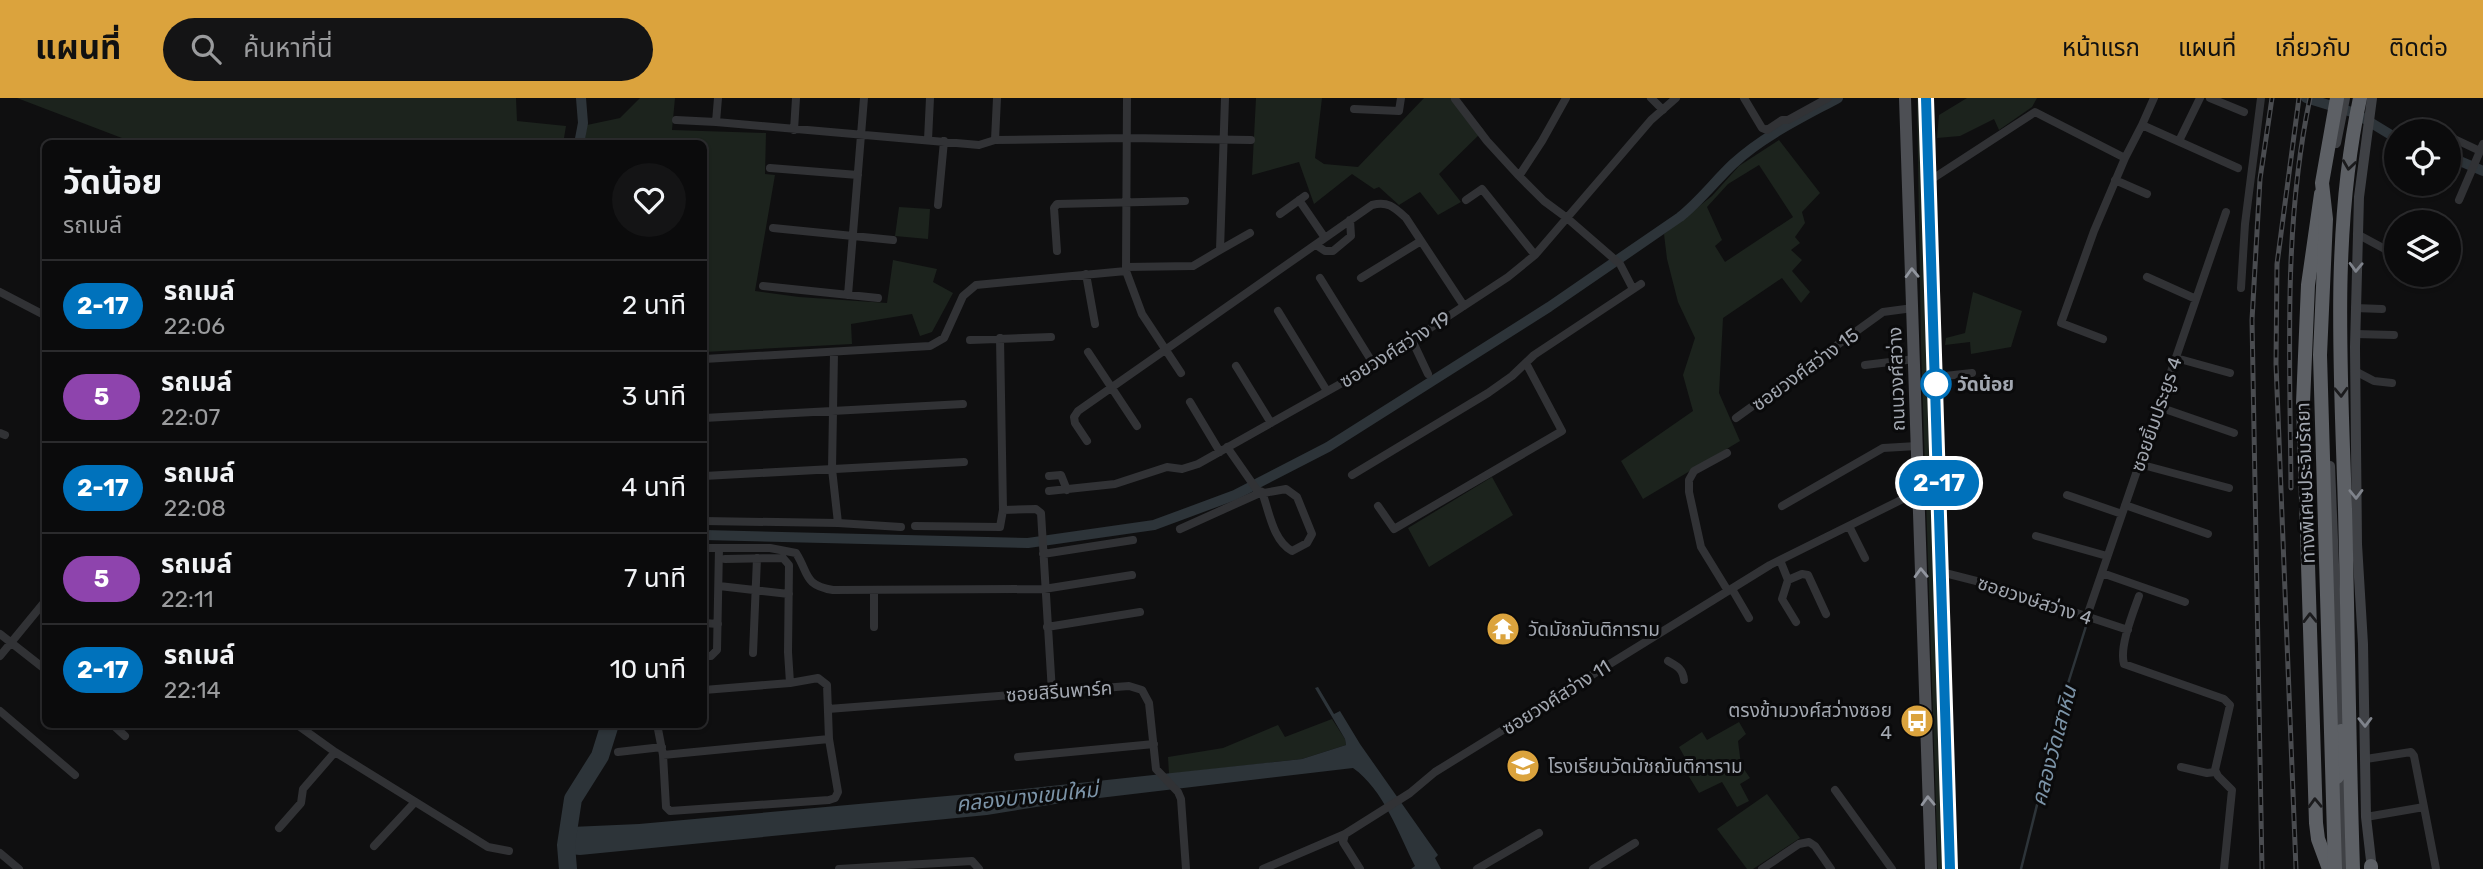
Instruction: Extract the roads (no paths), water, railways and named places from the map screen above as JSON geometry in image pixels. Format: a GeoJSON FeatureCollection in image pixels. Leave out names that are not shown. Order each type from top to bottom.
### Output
{"type":"FeatureCollection","features":[{"type":"Feature","properties":{"kind":"highway","name":"ทางพิเศษประจิมรัถยา"},"geometry":{"type":"LineString","coordinates":[[2331,869],[2320,355],[2326,219],[2322,183],[2337,98]]}},
{"type":"Feature","properties":{"kind":"highway","name":"ทางพิเศษประจิมรัถยา"},"geometry":{"type":"LineString","coordinates":[[2353,869],[2340,358],[2342,237],[2347,177],[2360,98]]}},
{"type":"Feature","properties":{"kind":"highway"},"geometry":{"type":"LineString","coordinates":[[2331,869],[2341,727]]}},
{"type":"Feature","properties":{"kind":"main road","name":"ถนนวงศ์สว่าง"},"geometry":{"type":"LineString","coordinates":[[1905,98],[1931,869]]}},
{"type":"Feature","properties":{"kind":"main road","name":"ถนนวงศ์สว่าง"},"geometry":{"type":"LineString","coordinates":[[1926,98],[1950,869]]}},
{"type":"Feature","properties":{"kind":"main road"},"geometry":{"type":"LineString","coordinates":[[2344,869],[2323,234],[2327,190],[2345,98]]}},
{"type":"Feature","properties":{"kind":"main road"},"geometry":{"type":"LineString","coordinates":[[2371,868],[2366,817],[2363,644],[2357,544],[2355,307],[2357,233],[2372,98]]}},
{"type":"Feature","properties":{"kind":"street"},"geometry":{"type":"LineString","coordinates":[[716,121],[718,98]]}},
{"type":"Feature","properties":{"kind":"street"},"geometry":{"type":"LineString","coordinates":[[794,130],[796,98]]}},
{"type":"Feature","properties":{"kind":"street"},"geometry":{"type":"LineString","coordinates":[[848,295],[864,98]]}},
{"type":"Feature","properties":{"kind":"street"},"geometry":{"type":"LineString","coordinates":[[928,140],[930,98]]}},
{"type":"Feature","properties":{"kind":"street"},"geometry":{"type":"LineString","coordinates":[[995,141],[997,98]]}},
{"type":"Feature","properties":{"kind":"street"},"geometry":{"type":"LineString","coordinates":[[1128,98],[1126,269],[1142,314],[1181,373]]}},
{"type":"Feature","properties":{"kind":"street"},"geometry":{"type":"LineString","coordinates":[[1220,250],[1225,98]]}},
{"type":"Feature","properties":{"kind":"street"},"geometry":{"type":"LineString","coordinates":[[1354,109],[1399,111],[1401,98]]}},
{"type":"Feature","properties":{"kind":"street"},"geometry":{"type":"LineString","coordinates":[[1519,176],[1566,98]]}},
{"type":"Feature","properties":{"kind":"street"},"geometry":{"type":"LineString","coordinates":[[1651,98],[1664,110]]}},
{"type":"Feature","properties":{"kind":"street","name":"ซอยวงศ์สว่าง 19"},"geometry":{"type":"LineString","coordinates":[[1049,491],[1115,485],[1167,467],[1182,469],[1198,464],[1374,365],[1508,277],[1535,255],[1651,120],[1676,98]]}},
{"type":"Feature","properties":{"kind":"street"},"geometry":{"type":"LineString","coordinates":[[1744,98],[1762,128],[1767,130],[1828,98]]}},
{"type":"Feature","properties":{"kind":"street"},"geometry":{"type":"LineString","coordinates":[[2104,339],[2061,323],[2115,180],[2154,98]]}},
{"type":"Feature","properties":{"kind":"street"},"geometry":{"type":"LineString","coordinates":[[2179,141],[2200,98]]}},
{"type":"Feature","properties":{"kind":"street"},"geometry":{"type":"LineString","coordinates":[[2210,98],[2244,112]]}},
{"type":"Feature","properties":{"kind":"street"},"geometry":{"type":"LineString","coordinates":[[2241,288],[2245,224],[2261,98]]}},
{"type":"Feature","properties":{"kind":"street"},"geometry":{"type":"LineString","coordinates":[[1352,475],[1489,393],[1560,337],[1637,286],[1620,264],[1544,201],[1519,176],[1487,141],[1455,99]]}},
{"type":"Feature","properties":{"kind":"street"},"geometry":{"type":"LineString","coordinates":[[1928,181],[2035,112],[2125,158]]}},
{"type":"Feature","properties":{"kind":"street"},"geometry":{"type":"LineString","coordinates":[[676,120],[716,121],[979,145],[995,141],[1128,138],[1251,140]]}},
{"type":"Feature","properties":{"kind":"street"},"geometry":{"type":"LineString","coordinates":[[2142,125],[2238,168]]}},
{"type":"Feature","properties":{"kind":"street"},"geometry":{"type":"LineString","coordinates":[[2459,200],[2482,147],[2461,140]]}},
{"type":"Feature","properties":{"kind":"street"},"geometry":{"type":"LineString","coordinates":[[938,205],[944,141]]}},
{"type":"Feature","properties":{"kind":"street"},"geometry":{"type":"LineString","coordinates":[[771,168],[858,175]]}},
{"type":"Feature","properties":{"kind":"street"},"geometry":{"type":"LineString","coordinates":[[2115,180],[2147,194]]}},
{"type":"Feature","properties":{"kind":"street"},"geometry":{"type":"LineString","coordinates":[[1466,200],[1482,189],[1535,255]]}},
{"type":"Feature","properties":{"kind":"street"},"geometry":{"type":"LineString","coordinates":[[1280,214],[1302,198],[1325,238]]}},
{"type":"Feature","properties":{"kind":"street"},"geometry":{"type":"LineString","coordinates":[[1057,251],[1054,208],[1057,204],[1185,201]]}},
{"type":"Feature","properties":{"kind":"street"},"geometry":{"type":"LineString","coordinates":[[1087,440],[1075,423],[1074,416],[1078,411],[1372,205],[1382,202],[1394,206],[1406,218],[1464,306]]}},
{"type":"Feature","properties":{"kind":"street","name":"ซอยยิ้มประยูร 4"},"geometry":{"type":"LineString","coordinates":[[2087,616],[2226,212]]}},
{"type":"Feature","properties":{"kind":"street"},"geometry":{"type":"LineString","coordinates":[[1315,244],[1325,251],[1333,251],[1351,236],[1350,220]]}},
{"type":"Feature","properties":{"kind":"street"},"geometry":{"type":"LineString","coordinates":[[773,228],[893,240]]}},
{"type":"Feature","properties":{"kind":"street"},"geometry":{"type":"LineString","coordinates":[[707,359],[930,346],[944,338],[963,296],[976,285],[1126,269],[1193,266],[1250,233]]}},
{"type":"Feature","properties":{"kind":"street"},"geometry":{"type":"LineString","coordinates":[[2357,233],[2384,249]]}},
{"type":"Feature","properties":{"kind":"street"},"geometry":{"type":"LineString","coordinates":[[1361,278],[1421,241]]}},
{"type":"Feature","properties":{"kind":"street"},"geometry":{"type":"LineString","coordinates":[[1086,274],[1095,324]]}},
{"type":"Feature","properties":{"kind":"street"},"geometry":{"type":"LineString","coordinates":[[2147,277],[2196,299]]}},
{"type":"Feature","properties":{"kind":"street"},"geometry":{"type":"LineString","coordinates":[[1320,278],[1374,365]]}},
{"type":"Feature","properties":{"kind":"street"},"geometry":{"type":"LineString","coordinates":[[764,286],[878,298]]}},
{"type":"Feature","properties":{"kind":"street"},"geometry":{"type":"LineString","coordinates":[[0,292],[42,314]]}},
{"type":"Feature","properties":{"kind":"street"},"geometry":{"type":"LineString","coordinates":[[2355,307],[2382,309]]}},
{"type":"Feature","properties":{"kind":"street","name":"ซอยวงศ์สว่าง 15"},"geometry":{"type":"LineString","coordinates":[[1736,418],[1883,312],[1913,308]]}},
{"type":"Feature","properties":{"kind":"street"},"geometry":{"type":"LineString","coordinates":[[1278,311],[1327,391]]}},
{"type":"Feature","properties":{"kind":"street"},"geometry":{"type":"LineString","coordinates":[[2355,334],[2393,335]]}},
{"type":"Feature","properties":{"kind":"street"},"geometry":{"type":"LineString","coordinates":[[970,340],[1051,337]]}},
{"type":"Feature","properties":{"kind":"street"},"geometry":{"type":"LineString","coordinates":[[915,526],[998,529],[1003,510],[1000,338]]}},
{"type":"Feature","properties":{"kind":"street"},"geometry":{"type":"LineString","coordinates":[[1412,340],[1428,374]]}},
{"type":"Feature","properties":{"kind":"street"},"geometry":{"type":"LineString","coordinates":[[1088,352],[1137,426]]}},
{"type":"Feature","properties":{"kind":"street"},"geometry":{"type":"LineString","coordinates":[[834,353],[832,469],[838,523]]}},
{"type":"Feature","properties":{"kind":"street"},"geometry":{"type":"LineString","coordinates":[[2176,358],[2230,373]]}},
{"type":"Feature","properties":{"kind":"street"},"geometry":{"type":"LineString","coordinates":[[1865,365],[1915,359]]}},
{"type":"Feature","properties":{"kind":"street"},"geometry":{"type":"LineString","coordinates":[[1378,506],[1394,528],[1562,431],[1526,363]]}},
{"type":"Feature","properties":{"kind":"street"},"geometry":{"type":"LineString","coordinates":[[1236,366],[1271,423]]}},
{"type":"Feature","properties":{"kind":"street"},"geometry":{"type":"LineString","coordinates":[[2355,371],[2374,381],[2392,383]]}},
{"type":"Feature","properties":{"kind":"street"},"geometry":{"type":"LineString","coordinates":[[1936,377],[1972,373]]}},
{"type":"Feature","properties":{"kind":"street"},"geometry":{"type":"LineString","coordinates":[[1180,529],[1262,492],[1286,489],[1297,497],[1312,534],[1307,543],[1292,551],[1284,547],[1270,518],[1262,492],[1257,490],[1224,450],[1189,402]]}},
{"type":"Feature","properties":{"kind":"street"},"geometry":{"type":"LineString","coordinates":[[707,418],[962,404]]}},
{"type":"Feature","properties":{"kind":"street"},"geometry":{"type":"LineString","coordinates":[[2159,407],[2234,433]]}},
{"type":"Feature","properties":{"kind":"street"},"geometry":{"type":"LineString","coordinates":[[1782,506],[1883,448],[1917,446]]}},
{"type":"Feature","properties":{"kind":"street"},"geometry":{"type":"LineString","coordinates":[[1727,453],[1694,471],[1689,480],[1689,492],[1701,547],[1749,618]]}},
{"type":"Feature","properties":{"kind":"street"},"geometry":{"type":"LineString","coordinates":[[707,476],[964,462]]}},
{"type":"Feature","properties":{"kind":"street"},"geometry":{"type":"LineString","coordinates":[[2139,464],[2230,488]]}},
{"type":"Feature","properties":{"kind":"street"},"geometry":{"type":"LineString","coordinates":[[1049,476],[1061,475],[1067,490]]}},
{"type":"Feature","properties":{"kind":"street","name":"ซอยวงศ์สว่าง 11"},"geometry":{"type":"LineString","coordinates":[[1263,869],[1345,834],[1410,793],[1435,772],[1780,560],[1919,491]]}},
{"type":"Feature","properties":{"kind":"street"},"geometry":{"type":"LineString","coordinates":[[2067,495],[2208,534]]}},
{"type":"Feature","properties":{"kind":"street"},"geometry":{"type":"LineString","coordinates":[[1003,510],[1039,510],[1052,692]]}},
{"type":"Feature","properties":{"kind":"street"},"geometry":{"type":"LineString","coordinates":[[707,521],[901,527]]}},
{"type":"Feature","properties":{"kind":"street"},"geometry":{"type":"LineString","coordinates":[[1849,526],[1865,558]]}},
{"type":"Feature","properties":{"kind":"street"},"geometry":{"type":"LineString","coordinates":[[2036,536],[2107,556]]}},
{"type":"Feature","properties":{"kind":"street"},"geometry":{"type":"LineString","coordinates":[[1043,554],[1133,540]]}},
{"type":"Feature","properties":{"kind":"street"},"geometry":{"type":"LineString","coordinates":[[707,548],[770,548],[796,553],[808,580],[818,588],[832,590],[1044,589],[1132,575]]}},
{"type":"Feature","properties":{"kind":"street"},"geometry":{"type":"LineString","coordinates":[[707,656],[718,650],[719,548]]}},
{"type":"Feature","properties":{"kind":"street"},"geometry":{"type":"LineString","coordinates":[[753,653],[757,558]]}},
{"type":"Feature","properties":{"kind":"street"},"geometry":{"type":"LineString","coordinates":[[725,559],[783,558],[788,563],[790,683]]}},
{"type":"Feature","properties":{"kind":"street"},"geometry":{"type":"LineString","coordinates":[[1780,560],[1788,580],[1782,599],[1796,622]]}},
{"type":"Feature","properties":{"kind":"street","name":"ซอยวงษ์สว่าง 4"},"geometry":{"type":"LineString","coordinates":[[1941,572],[1993,585],[2128,631]]}},
{"type":"Feature","properties":{"kind":"street"},"geometry":{"type":"LineString","coordinates":[[1788,580],[1802,573],[1808,575],[1826,614]]}},
{"type":"Feature","properties":{"kind":"street"},"geometry":{"type":"LineString","coordinates":[[2102,573],[2185,602]]}},
{"type":"Feature","properties":{"kind":"street"},"geometry":{"type":"LineString","coordinates":[[719,586],[789,594]]}},
{"type":"Feature","properties":{"kind":"street"},"geometry":{"type":"LineString","coordinates":[[874,590],[874,627]]}},
{"type":"Feature","properties":{"kind":"street"},"geometry":{"type":"LineString","coordinates":[[2139,596],[2122,662],[2127,667],[2224,698],[2230,705],[2215,765],[2215,772],[2232,790],[2224,869]]}},
{"type":"Feature","properties":{"kind":"street"},"geometry":{"type":"LineString","coordinates":[[0,656],[42,605]]}},
{"type":"Feature","properties":{"kind":"street"},"geometry":{"type":"LineString","coordinates":[[1047,626],[1140,612]]}},
{"type":"Feature","properties":{"kind":"street"},"geometry":{"type":"LineString","coordinates":[[707,624],[718,624]]}},
{"type":"Feature","properties":{"kind":"street"},"geometry":{"type":"LineString","coordinates":[[0,634],[42,667]]}},
{"type":"Feature","properties":{"kind":"street"},"geometry":{"type":"LineString","coordinates":[[1668,661],[1679,667],[1684,673],[1684,680]]}},
{"type":"Feature","properties":{"kind":"street"},"geometry":{"type":"LineString","coordinates":[[658,728],[666,807],[670,811],[835,798],[838,792],[829,739],[827,685],[823,681],[818,678],[707,690]]}},
{"type":"Feature","properties":{"kind":"street","name":"ซอยสิรีนพาร์ค"},"geometry":{"type":"LineString","coordinates":[[828,709],[1129,686],[1142,690],[1149,703],[1156,769],[1178,792],[1181,799],[1186,869]]}},
{"type":"Feature","properties":{"kind":"street"},"geometry":{"type":"LineString","coordinates":[[0,711],[75,775]]}},
{"type":"Feature","properties":{"kind":"street"},"geometry":{"type":"LineString","coordinates":[[116,728],[125,736]]}},
{"type":"Feature","properties":{"kind":"street"},"geometry":{"type":"LineString","coordinates":[[302,728],[335,752],[488,847],[509,851]]}},
{"type":"Feature","properties":{"kind":"street"},"geometry":{"type":"LineString","coordinates":[[618,752],[829,739]]}},
{"type":"Feature","properties":{"kind":"street"},"geometry":{"type":"LineString","coordinates":[[1018,757],[1154,744]]}},
{"type":"Feature","properties":{"kind":"street"},"geometry":{"type":"LineString","coordinates":[[279,828],[301,803],[302,790],[335,752]]}},
{"type":"Feature","properties":{"kind":"street"},"geometry":{"type":"LineString","coordinates":[[2365,759],[2411,752],[2414,756],[2436,869]]}},
{"type":"Feature","properties":{"kind":"street"},"geometry":{"type":"LineString","coordinates":[[2181,767],[2207,773],[2215,772]]}},
{"type":"Feature","properties":{"kind":"street"},"geometry":{"type":"LineString","coordinates":[[1835,790],[1892,869]]}},
{"type":"Feature","properties":{"kind":"street"},"geometry":{"type":"LineString","coordinates":[[374,846],[415,802]]}},
{"type":"Feature","properties":{"kind":"street"},"geometry":{"type":"LineString","coordinates":[[2366,817],[2424,807]]}},
{"type":"Feature","properties":{"kind":"street"},"geometry":{"type":"LineString","coordinates":[[1477,869],[1539,833]]}},
{"type":"Feature","properties":{"kind":"street"},"geometry":{"type":"LineString","coordinates":[[1345,834],[1343,842],[1360,869]]}},
{"type":"Feature","properties":{"kind":"street"},"geometry":{"type":"LineString","coordinates":[[1762,869],[1804,842],[1815,846],[1831,869]]}},
{"type":"Feature","properties":{"kind":"street"},"geometry":{"type":"LineString","coordinates":[[1593,869],[1635,843]]}},
{"type":"Feature","properties":{"kind":"street"},"geometry":{"type":"LineString","coordinates":[[0,853],[19,869]]}},
{"type":"Feature","properties":{"kind":"street"},"geometry":{"type":"LineString","coordinates":[[839,869],[972,861],[979,869]]}},
{"type":"Feature","properties":{"kind":"water","name":"คลองบางเขนใหม่"},"geometry":{"type":"Polygon","coordinates":[[[1318,687],[1334,714],[1340,711],[1438,855],[1435,858],[1441,869],[1411,869],[1415,866],[1382,800],[1364,777],[1353,768],[1074,801],[987,815],[569,854],[571,827],[639,824],[1013,790],[1302,759],[1346,745],[1315,688],[1318,687]]]}},
{"type":"Feature","properties":{"kind":"waterway"},"geometry":{"type":"LineString","coordinates":[[580,140],[583,123],[581,98]]}},
{"type":"Feature","properties":{"kind":"waterway"},"geometry":{"type":"LineString","coordinates":[[707,535],[1028,543],[1154,525],[1235,495],[1328,447],[1549,307],[1680,217],[1733,164],[1757,145],[1838,98]]}},
{"type":"Feature","properties":{"kind":"waterway"},"geometry":{"type":"LineString","coordinates":[[2306,98],[2355,113],[2384,131]]}},
{"type":"Feature","properties":{"kind":"waterway"},"geometry":{"type":"LineString","coordinates":[[2461,162],[2483,171]]}},
{"type":"Feature","properties":{"kind":"waterway","name":"คลองวัดเสาหิน"},"geometry":{"type":"LineString","coordinates":[[2021,869],[2065,693],[2087,623]]}},
{"type":"Feature","properties":{"kind":"waterway"},"geometry":{"type":"LineString","coordinates":[[568,869],[566,845],[573,799],[600,756],[609,728]]}},
{"type":"Feature","properties":{"kind":"railway"},"geometry":{"type":"LineString","coordinates":[[2262,869],[2252,320],[2260,179],[2272,98]]}},
{"type":"Feature","properties":{"kind":"railway"},"geometry":{"type":"LineString","coordinates":[[2296,869],[2276,364],[2277,264],[2299,98]]}},
{"type":"Feature","properties":{"kind":"railway"},"geometry":{"type":"LineString","coordinates":[[2291,488],[2289,341],[2292,243],[2301,146],[2310,98]]}},
{"type":"Feature","properties":{"kind":"place","name":"วัดน้อย"},"geometry":{"type":"Point","coordinates":[1936,384]}},
{"type":"Feature","properties":{"kind":"place","name":"วัดมัชฌันติการาม"},"geometry":{"type":"Point","coordinates":[1503,629]}},
{"type":"Feature","properties":{"kind":"place","name":"ตรงข้ามวงศ์สว่างซอย 4"},"geometry":{"type":"Point","coordinates":[1917,721]}},
{"type":"Feature","properties":{"kind":"place","name":"โรงเรียนวัดมัชฌันติการาม"},"geometry":{"type":"Point","coordinates":[1523,766]}}]}
